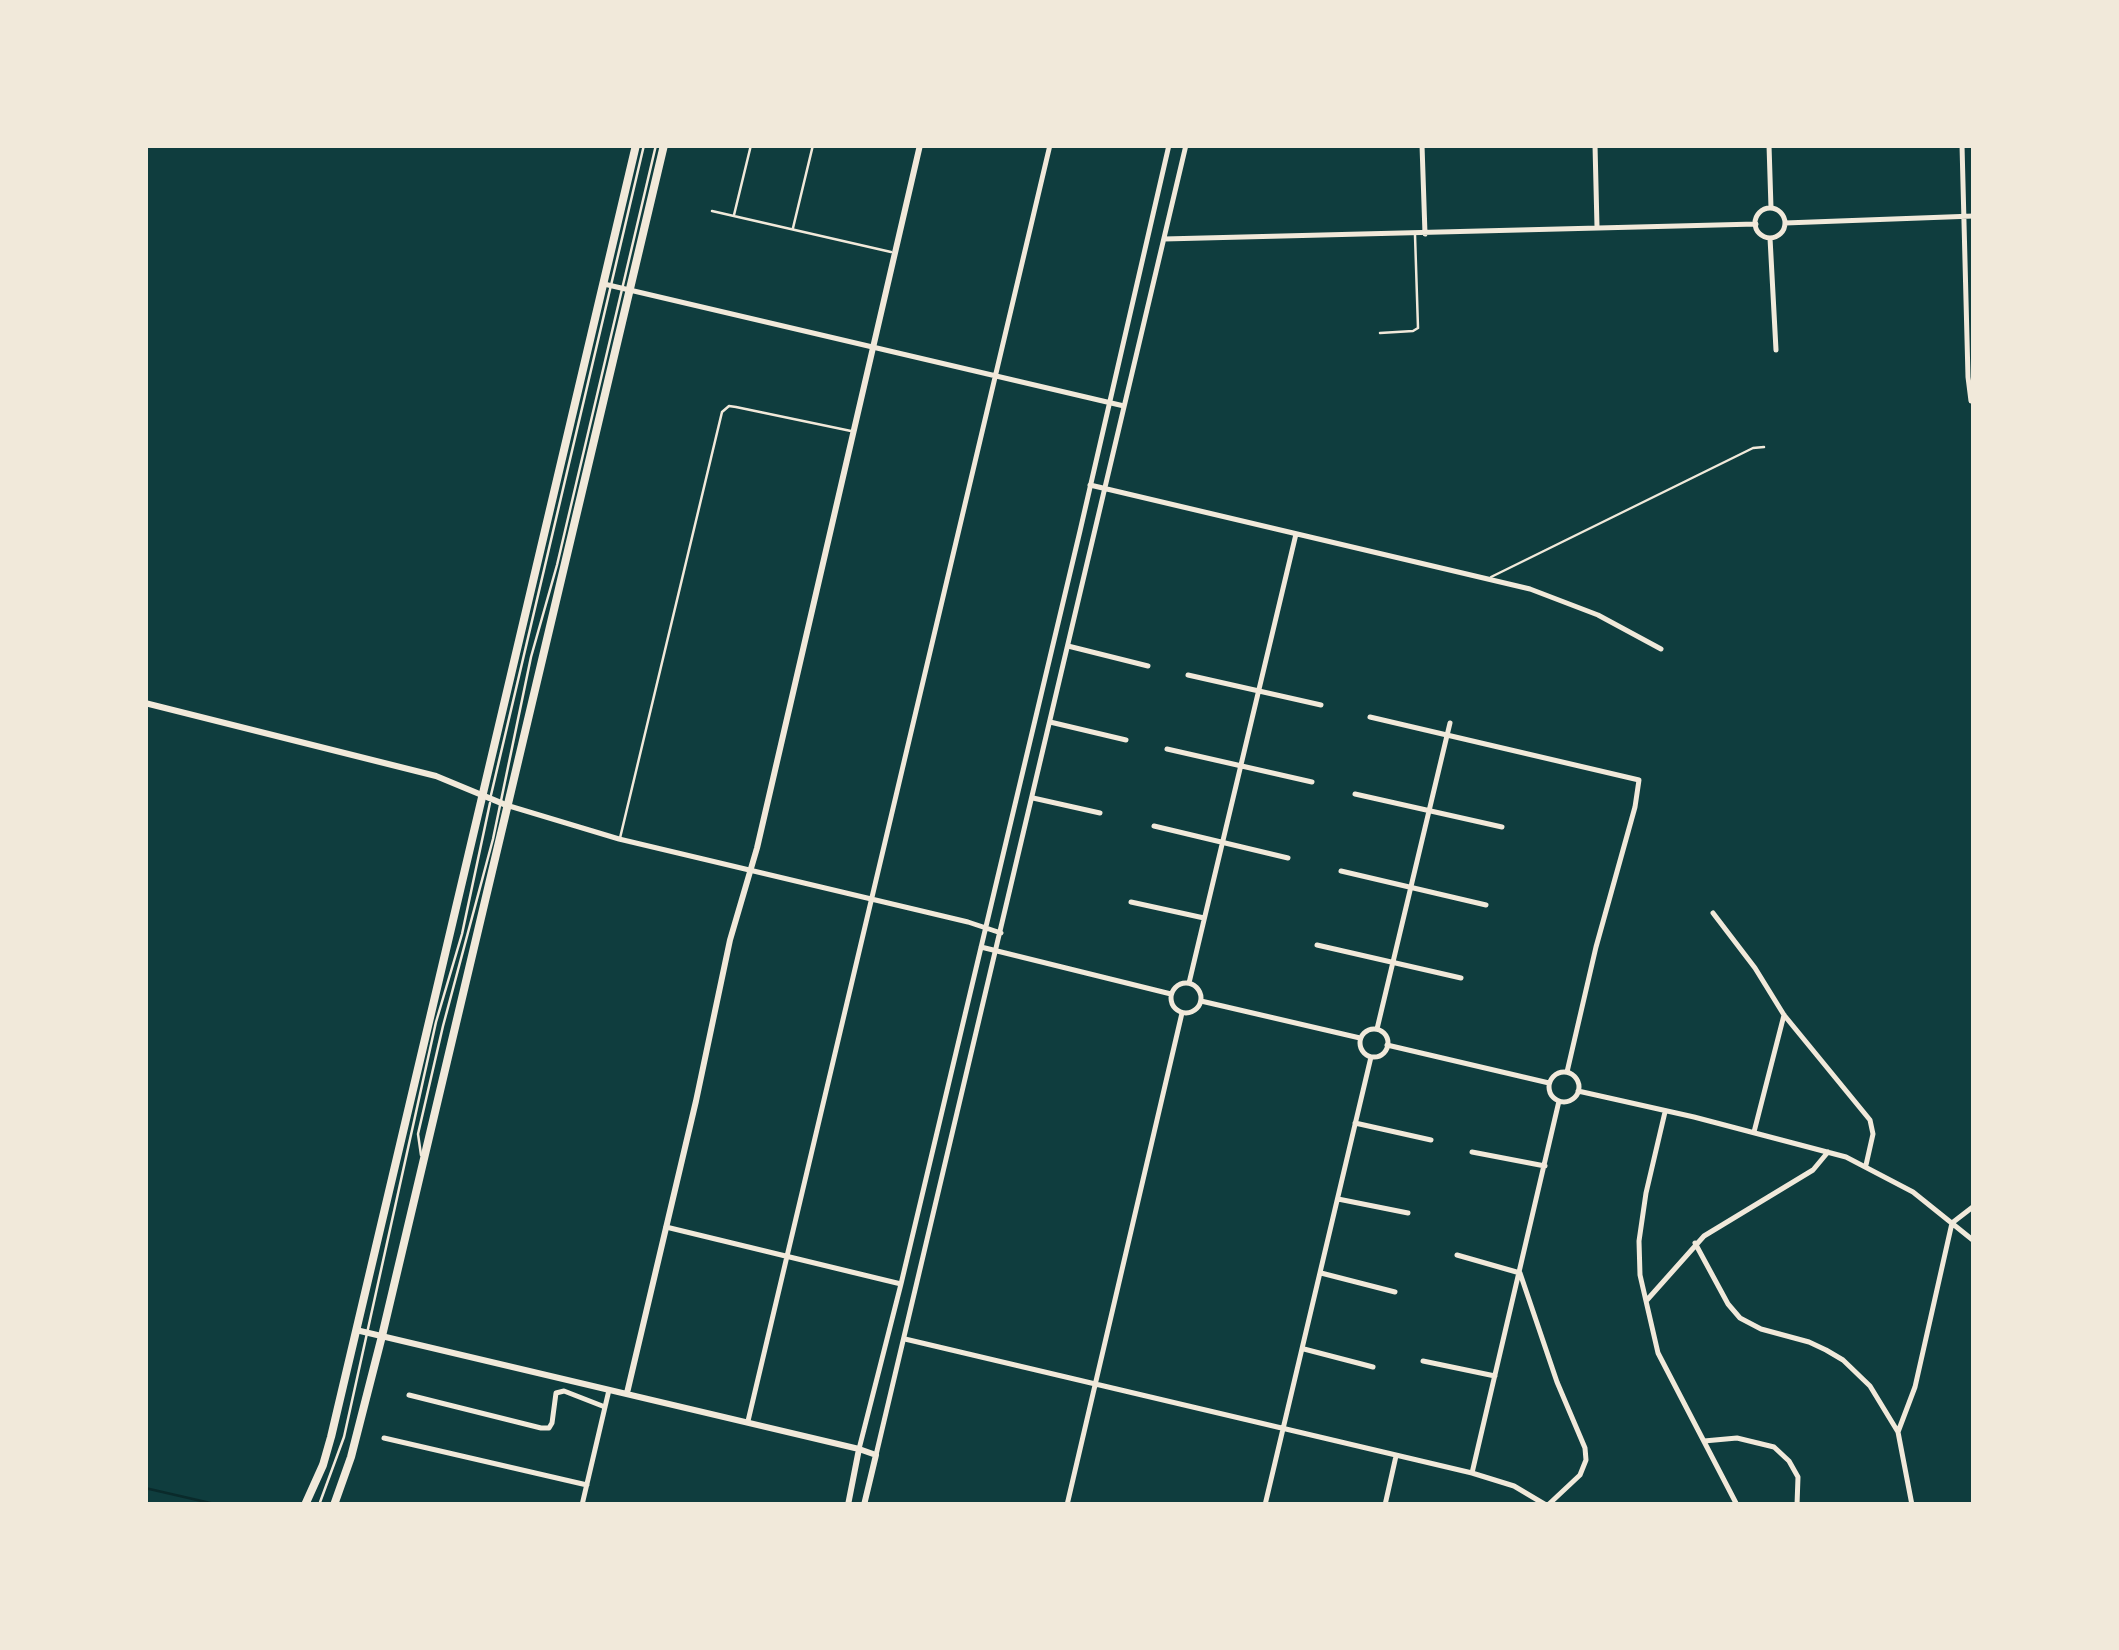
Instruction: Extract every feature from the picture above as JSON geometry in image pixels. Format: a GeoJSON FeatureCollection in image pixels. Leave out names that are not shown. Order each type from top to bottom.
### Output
{"type":"FeatureCollection","features":[{"type":"Feature","properties":{"kind":"main road"},"geometry":{"type":"LineString","coordinates":[[304,1505],[323,1465],[487,796],[636,145]]}},
{"type":"Feature","properties":{"kind":"main road"},"geometry":{"type":"LineString","coordinates":[[334,1505],[351,1458],[382,1336],[503,803],[664,145]]}},
{"type":"Feature","properties":{"kind":"street"},"geometry":{"type":"LineString","coordinates":[[627,1393],[730,940],[750,872],[920,145]]}},
{"type":"Feature","properties":{"kind":"street"},"geometry":{"type":"LineString","coordinates":[[748,1420],[1050,145]]}},
{"type":"Feature","properties":{"kind":"street"},"geometry":{"type":"LineString","coordinates":[[848,1505],[1169,145]]}},
{"type":"Feature","properties":{"kind":"street"},"geometry":{"type":"LineString","coordinates":[[864,1505],[1186,145]]}},
{"type":"Feature","properties":{"kind":"street"},"geometry":{"type":"LineString","coordinates":[[1422,145],[1425,234]]}},
{"type":"Feature","properties":{"kind":"street"},"geometry":{"type":"LineString","coordinates":[[1595,145],[1597,227]]}},
{"type":"Feature","properties":{"kind":"street"},"geometry":{"type":"LineString","coordinates":[[1768,145],[1771,208]]}},
{"type":"Feature","properties":{"kind":"street"},"geometry":{"type":"LineString","coordinates":[[1962,145],[1972,401]]}},
{"type":"Feature","properties":{"kind":"street"},"geometry":{"type":"LineString","coordinates":[[1771,208],[1782,215],[1785,224],[1779,236],[1770,238],[1758,232],[1756,224],[1758,214],[1771,208]]}},
{"type":"Feature","properties":{"kind":"street"},"geometry":{"type":"LineString","coordinates":[[1785,224],[1974,216]]}},
{"type":"Feature","properties":{"kind":"street"},"geometry":{"type":"LineString","coordinates":[[1164,239],[1756,224]]}},
{"type":"Feature","properties":{"kind":"street"},"geometry":{"type":"LineString","coordinates":[[1770,238],[1776,350]]}},
{"type":"Feature","properties":{"kind":"street"},"geometry":{"type":"LineString","coordinates":[[607,285],[1124,406]]}},
{"type":"Feature","properties":{"kind":"street"},"geometry":{"type":"LineString","coordinates":[[1090,485],[1489,578],[1576,605],[1661,649]]}},
{"type":"Feature","properties":{"kind":"street"},"geometry":{"type":"LineString","coordinates":[[1189,983],[1296,534]]}},
{"type":"Feature","properties":{"kind":"street"},"geometry":{"type":"LineString","coordinates":[[1068,646],[1148,666]]}},
{"type":"Feature","properties":{"kind":"street"},"geometry":{"type":"LineString","coordinates":[[1188,675],[1321,705]]}},
{"type":"Feature","properties":{"kind":"street"},"geometry":{"type":"LineString","coordinates":[[145,703],[436,776],[503,803],[620,840],[1001,933]]}},
{"type":"Feature","properties":{"kind":"street"},"geometry":{"type":"LineString","coordinates":[[1370,717],[1636,778],[1640,785],[1567,1072]]}},
{"type":"Feature","properties":{"kind":"street"},"geometry":{"type":"LineString","coordinates":[[1050,722],[1126,740]]}},
{"type":"Feature","properties":{"kind":"street"},"geometry":{"type":"LineString","coordinates":[[1376,1029],[1450,722]]}},
{"type":"Feature","properties":{"kind":"street"},"geometry":{"type":"LineString","coordinates":[[1167,749],[1312,782]]}},
{"type":"Feature","properties":{"kind":"street"},"geometry":{"type":"LineString","coordinates":[[1355,794],[1502,827]]}},
{"type":"Feature","properties":{"kind":"street"},"geometry":{"type":"LineString","coordinates":[[1033,798],[1100,814]]}},
{"type":"Feature","properties":{"kind":"street"},"geometry":{"type":"LineString","coordinates":[[1154,826],[1288,858]]}},
{"type":"Feature","properties":{"kind":"street"},"geometry":{"type":"LineString","coordinates":[[1341,870],[1486,905]]}},
{"type":"Feature","properties":{"kind":"street"},"geometry":{"type":"LineString","coordinates":[[1131,902],[1204,918]]}},
{"type":"Feature","properties":{"kind":"street"},"geometry":{"type":"LineString","coordinates":[[1713,913],[1755,968],[1784,1015],[1870,1120],[1873,1134],[1865,1166]]}},
{"type":"Feature","properties":{"kind":"street"},"geometry":{"type":"LineString","coordinates":[[1317,945],[1461,978]]}},
{"type":"Feature","properties":{"kind":"street"},"geometry":{"type":"LineString","coordinates":[[982,947],[1171,994]]}},
{"type":"Feature","properties":{"kind":"street"},"geometry":{"type":"LineString","coordinates":[[1189,983],[1200,992],[1201,1001],[1194,1011],[1182,1012],[1173,1006],[1171,994],[1178,985],[1189,983]]}},
{"type":"Feature","properties":{"kind":"street"},"geometry":{"type":"LineString","coordinates":[[1201,1001],[1360,1038]]}},
{"type":"Feature","properties":{"kind":"street"},"geometry":{"type":"LineString","coordinates":[[966,1009],[983,1011]]}},
{"type":"Feature","properties":{"kind":"street"},"geometry":{"type":"LineString","coordinates":[[1067,1505],[1182,1012]]}},
{"type":"Feature","properties":{"kind":"street"},"geometry":{"type":"LineString","coordinates":[[1754,1132],[1784,1015]]}},
{"type":"Feature","properties":{"kind":"street"},"geometry":{"type":"LineString","coordinates":[[1376,1029],[1386,1035],[1388,1045],[1382,1054],[1371,1056],[1362,1050],[1360,1038],[1367,1030],[1376,1029]]}},
{"type":"Feature","properties":{"kind":"street"},"geometry":{"type":"LineString","coordinates":[[1388,1045],[1549,1082]]}},
{"type":"Feature","properties":{"kind":"street"},"geometry":{"type":"LineString","coordinates":[[1265,1505],[1371,1056]]}},
{"type":"Feature","properties":{"kind":"street"},"geometry":{"type":"LineString","coordinates":[[1567,1072],[1575,1078],[1578,1091],[1568,1101],[1559,1101],[1549,1092],[1549,1082],[1556,1074],[1567,1072]]}},
{"type":"Feature","properties":{"kind":"street"},"geometry":{"type":"LineString","coordinates":[[1578,1091],[1754,1132],[1865,1166],[1913,1192],[1974,1241]]}},
{"type":"Feature","properties":{"kind":"street"},"geometry":{"type":"LineString","coordinates":[[1472,1473],[1559,1101]]}},
{"type":"Feature","properties":{"kind":"street"},"geometry":{"type":"LineString","coordinates":[[1665,1111],[1646,1193],[1639,1241],[1640,1275],[1658,1354],[1736,1502],[1724,1505]]}},
{"type":"Feature","properties":{"kind":"street"},"geometry":{"type":"LineString","coordinates":[[1355,1123],[1431,1140]]}},
{"type":"Feature","properties":{"kind":"street"},"geometry":{"type":"LineString","coordinates":[[1472,1152],[1545,1166]]}},
{"type":"Feature","properties":{"kind":"street"},"geometry":{"type":"LineString","coordinates":[[1646,1302],[1695,1243],[1728,1219],[1813,1170],[1828,1152]]}},
{"type":"Feature","properties":{"kind":"street"},"geometry":{"type":"LineString","coordinates":[[1338,1199],[1408,1213]]}},
{"type":"Feature","properties":{"kind":"street"},"geometry":{"type":"LineString","coordinates":[[1898,1432],[1914,1388],[1952,1224],[1974,1206]]}},
{"type":"Feature","properties":{"kind":"street"},"geometry":{"type":"LineString","coordinates":[[666,1228],[902,1284]]}},
{"type":"Feature","properties":{"kind":"street"},"geometry":{"type":"LineString","coordinates":[[1695,1243],[1728,1304],[1740,1318],[1762,1329],[1810,1342],[1843,1360],[1879,1397],[1898,1432],[1912,1505]]}},
{"type":"Feature","properties":{"kind":"street"},"geometry":{"type":"LineString","coordinates":[[1456,1255],[1520,1272]]}},
{"type":"Feature","properties":{"kind":"street"},"geometry":{"type":"LineString","coordinates":[[905,1338],[1472,1473],[1514,1486],[1547,1505],[1580,1474],[1586,1454],[1520,1272]]}},
{"type":"Feature","properties":{"kind":"street"},"geometry":{"type":"LineString","coordinates":[[1321,1273],[1395,1292]]}},
{"type":"Feature","properties":{"kind":"street"},"geometry":{"type":"LineString","coordinates":[[356,1330],[748,1420],[876,1455]]}},
{"type":"Feature","properties":{"kind":"street"},"geometry":{"type":"LineString","coordinates":[[1304,1349],[1374,1367]]}},
{"type":"Feature","properties":{"kind":"street"},"geometry":{"type":"LineString","coordinates":[[1423,1361],[1495,1376]]}},
{"type":"Feature","properties":{"kind":"street"},"geometry":{"type":"LineString","coordinates":[[582,1505],[609,1390]]}},
{"type":"Feature","properties":{"kind":"street"},"geometry":{"type":"LineString","coordinates":[[409,1395],[541,1428],[552,1423],[556,1392],[564,1391],[605,1406]]}},
{"type":"Feature","properties":{"kind":"street"},"geometry":{"type":"LineString","coordinates":[[384,1438],[588,1485]]}},
{"type":"Feature","properties":{"kind":"street"},"geometry":{"type":"LineString","coordinates":[[1704,1441],[1756,1440],[1774,1447],[1790,1461],[1798,1477],[1797,1505]]}},
{"type":"Feature","properties":{"kind":"street"},"geometry":{"type":"LineString","coordinates":[[1385,1505],[1396,1456]]}},
{"type":"Feature","properties":{"kind":"lane"},"geometry":{"type":"LineString","coordinates":[[607,285],[644,145]]}},
{"type":"Feature","properties":{"kind":"lane"},"geometry":{"type":"LineString","coordinates":[[626,289],[656,145]]}},
{"type":"Feature","properties":{"kind":"lane"},"geometry":{"type":"LineString","coordinates":[[734,216],[751,145]]}},
{"type":"Feature","properties":{"kind":"lane"},"geometry":{"type":"LineString","coordinates":[[793,230],[813,145]]}},
{"type":"Feature","properties":{"kind":"lane"},"geometry":{"type":"LineString","coordinates":[[712,211],[894,253]]}},
{"type":"Feature","properties":{"kind":"lane"},"geometry":{"type":"LineString","coordinates":[[1380,333],[1418,328],[1416,234]]}},
{"type":"Feature","properties":{"kind":"lane"},"geometry":{"type":"LineString","coordinates":[[620,840],[722,412],[730,406],[852,431]]}},
{"type":"Feature","properties":{"kind":"lane"},"geometry":{"type":"LineString","coordinates":[[1489,578],[1752,448],[1764,447]]}},
{"type":"Feature","properties":{"kind":"lane"},"geometry":{"type":"LineString","coordinates":[[319,1505],[344,1437],[436,1022],[484,842],[487,796]]}},
{"type":"Feature","properties":{"kind":"waterway"},"geometry":{"type":"LineString","coordinates":[[145,1488],[219,1505]]}}]}
